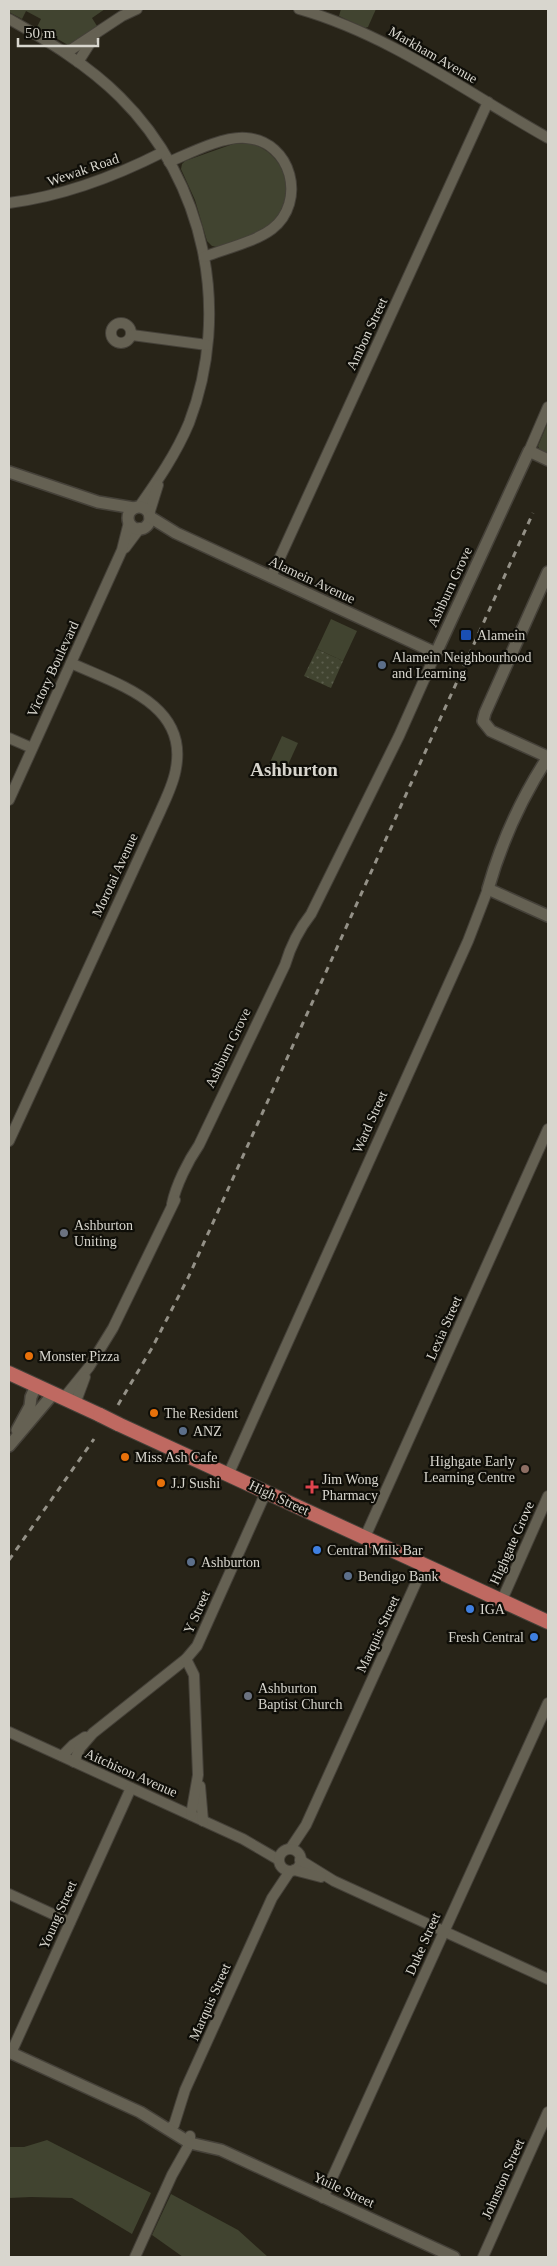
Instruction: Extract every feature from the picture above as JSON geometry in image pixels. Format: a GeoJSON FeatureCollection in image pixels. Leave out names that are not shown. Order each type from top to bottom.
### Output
{"type":"FeatureCollection","features":[{"type":"Feature","properties":{"kind":"main road","name":"High Street"},"geometry":{"type":"LineString","coordinates":[[9,1373],[548,1622]]}},
{"type":"Feature","properties":{"kind":"street"},"geometry":{"type":"LineString","coordinates":[[66,53],[122,16],[137,9]]}},
{"type":"Feature","properties":{"kind":"street","name":"Markham Avenue"},"geometry":{"type":"LineString","coordinates":[[299,9],[340,22],[390,45],[548,138]]}},
{"type":"Feature","properties":{"kind":"street","name":"Victory Boulevard"},"geometry":{"type":"LineString","coordinates":[[9,19],[66,53],[108,86],[131,108],[166,157],[189,201],[204,257],[209,304],[207,345],[195,405],[180,441],[161,477],[146,521],[122,550]]}},
{"type":"Feature","properties":{"kind":"street"},"geometry":{"type":"LineString","coordinates":[[78,62],[96,34]]}},
{"type":"Feature","properties":{"kind":"street","name":"Ambon Street"},"geometry":{"type":"LineString","coordinates":[[271,577],[488,102]]}},
{"type":"Feature","properties":{"kind":"street","name":"Wewak Road"},"geometry":{"type":"LineString","coordinates":[[9,203],[41,198],[100,181],[166,157],[229,140],[246,138],[256,140],[272,148],[280,156],[290,173],[292,182],[290,203],[276,225],[262,235],[204,257]]}},
{"type":"Feature","properties":{"kind":"street"},"geometry":{"type":"LineString","coordinates":[[132,335],[207,345]]}},
{"type":"Feature","properties":{"kind":"street","name":"Ashburn Grove"},"geometry":{"type":"LineString","coordinates":[[64,1399],[90,1367],[118,1319],[172,1204],[189,1179],[198,1144],[286,965],[304,940],[311,914],[395,744],[548,407]]}},
{"type":"Feature","properties":{"kind":"street"},"geometry":{"type":"LineString","coordinates":[[527,454],[548,460]]}},
{"type":"Feature","properties":{"kind":"street"},"geometry":{"type":"LineString","coordinates":[[527,454],[548,466]]}},
{"type":"Feature","properties":{"kind":"street"},"geometry":{"type":"LineString","coordinates":[[9,472],[98,502],[145,509],[146,521],[134,527],[129,520],[98,502]]}},
{"type":"Feature","properties":{"kind":"street","name":"Victory Boulevard"},"geometry":{"type":"LineString","coordinates":[[136,508],[161,477]]}},
{"type":"Feature","properties":{"kind":"street"},"geometry":{"type":"LineString","coordinates":[[129,520],[130,513],[136,508]]}},
{"type":"Feature","properties":{"kind":"street","name":"Victory Boulevard"},"geometry":{"type":"LineString","coordinates":[[9,800],[122,550],[129,520]]}},
{"type":"Feature","properties":{"kind":"street","name":"Alamein Avenue"},"geometry":{"type":"LineString","coordinates":[[146,521],[176,533],[436,653]]}},
{"type":"Feature","properties":{"kind":"street"},"geometry":{"type":"LineString","coordinates":[[545,755],[491,731],[485,725],[483,717],[548,572]]}},
{"type":"Feature","properties":{"kind":"street","name":"Morotai Avenue"},"geometry":{"type":"LineString","coordinates":[[9,1141],[160,812],[176,768],[177,751],[174,736],[167,720],[156,707],[135,692],[71,663]]}},
{"type":"Feature","properties":{"kind":"street"},"geometry":{"type":"LineString","coordinates":[[9,738],[32,748]]}},
{"type":"Feature","properties":{"kind":"street","name":"Ward Street"},"geometry":{"type":"LineString","coordinates":[[228,1474],[471,934],[499,855],[545,755]]}},
{"type":"Feature","properties":{"kind":"street"},"geometry":{"type":"LineString","coordinates":[[488,889],[548,916]]}},
{"type":"Feature","properties":{"kind":"street","name":"Lexia Street"},"geometry":{"type":"LineString","coordinates":[[365,1537],[548,1129]]}},
{"type":"Feature","properties":{"kind":"street"},"geometry":{"type":"LineString","coordinates":[[9,1446],[30,1406],[31,1397],[36,1386]]}},
{"type":"Feature","properties":{"kind":"street"},"geometry":{"type":"LineString","coordinates":[[9,1446],[64,1399]]}},
{"type":"Feature","properties":{"kind":"street","name":"Y Street"},"geometry":{"type":"LineString","coordinates":[[74,1762],[80,1748],[93,1733],[186,1659],[197,1646],[266,1492]]}},
{"type":"Feature","properties":{"kind":"street","name":"Highgate Grove"},"geometry":{"type":"LineString","coordinates":[[502,1600],[548,1496]]}},
{"type":"Feature","properties":{"kind":"street","name":"Marquis Street"},"geometry":{"type":"LineString","coordinates":[[170,2125],[289,1857],[306,1824],[424,1565]]}},
{"type":"Feature","properties":{"kind":"street"},"geometry":{"type":"LineString","coordinates":[[186,1659],[194,1675],[198,1775],[202,1792],[203,1821]]}},
{"type":"Feature","properties":{"kind":"street","name":"Duke Street"},"geometry":{"type":"LineString","coordinates":[[323,2198],[548,1703]]}},
{"type":"Feature","properties":{"kind":"street","name":"Aitchison Avenue"},"geometry":{"type":"LineString","coordinates":[[9,1732],[243,1839],[289,1857],[334,1881],[548,1979]]}},
{"type":"Feature","properties":{"kind":"street","name":"Y Street"},"geometry":{"type":"LineString","coordinates":[[62,1756],[79,1740],[93,1733]]}},
{"type":"Feature","properties":{"kind":"street"},"geometry":{"type":"LineString","coordinates":[[191,1815],[198,1775]]}},
{"type":"Feature","properties":{"kind":"street","name":"Young Street"},"geometry":{"type":"LineString","coordinates":[[10,2053],[130,1788]]}},
{"type":"Feature","properties":{"kind":"street","name":"Marquis Street"},"geometry":{"type":"LineString","coordinates":[[272,1898],[292,1870],[299,1866],[289,1857]]}},
{"type":"Feature","properties":{"kind":"street","name":"Aitchison Avenue"},"geometry":{"type":"LineString","coordinates":[[289,1857],[284,1870],[292,1870],[334,1881]]}},
{"type":"Feature","properties":{"kind":"street"},"geometry":{"type":"LineString","coordinates":[[9,1894],[70,1922]]}},
{"type":"Feature","properties":{"kind":"street","name":"Yuile Street"},"geometry":{"type":"LineString","coordinates":[[10,2053],[170,2125],[188,2140],[206,2140],[221,2150],[454,2257]]}},
{"type":"Feature","properties":{"kind":"street","name":"Johnston Street"},"geometry":{"type":"LineString","coordinates":[[483,2257],[548,2112]]}},
{"type":"Feature","properties":{"kind":"street"},"geometry":{"type":"LineString","coordinates":[[135,2257],[188,2140]]}},
{"type":"Feature","properties":{"kind":"green space"},"geometry":{"type":"Polygon","coordinates":[[[9,9],[105,9],[92,18],[97,26],[81,39],[68,45],[37,27],[41,19],[26,11],[22,19],[9,12],[9,9]]]}},
{"type":"Feature","properties":{"kind":"green space"},"geometry":{"type":"Polygon","coordinates":[[[341,9],[376,9],[368,27],[365,28],[339,16],[341,9]]]}},
{"type":"Feature","properties":{"kind":"green space"},"geometry":{"type":"Polygon","coordinates":[[[249,143],[263,148],[281,167],[285,179],[286,192],[283,204],[277,216],[262,230],[217,247],[212,246],[207,241],[195,200],[181,169],[182,164],[185,161],[233,144],[249,143]]]}},
{"type":"Feature","properties":{"kind":"green space"},"geometry":{"type":"Polygon","coordinates":[[[548,422],[548,456],[541,452],[538,446],[548,422]]]}},
{"type":"Feature","properties":{"kind":"green space"},"geometry":{"type":"Polygon","coordinates":[[[331,619],[357,631],[343,661],[317,649],[331,619]]]}},
{"type":"Feature","properties":{"kind":"green space"},"geometry":{"type":"Polygon","coordinates":[[[317,649],[343,661],[331,688],[304,676],[317,649]]]}},
{"type":"Feature","properties":{"kind":"green space"},"geometry":{"type":"Polygon","coordinates":[[[282,736],[298,743],[282,778],[266,771],[282,736]]]}},
{"type":"Feature","properties":{"kind":"green space"},"geometry":{"type":"Polygon","coordinates":[[[47,2140],[151,2193],[132,2234],[72,2198],[9,2198],[9,2147],[24,2147],[47,2140]]]}},
{"type":"Feature","properties":{"kind":"green space"},"geometry":{"type":"Polygon","coordinates":[[[171,2194],[238,2230],[268,2257],[183,2257],[152,2235],[171,2194]]]}},
{"type":"Feature","properties":{"kind":"railway"},"geometry":{"type":"LineString","coordinates":[[118,1405],[152,1348],[188,1278],[533,513]]}},
{"type":"Feature","properties":{"kind":"railway"},"geometry":{"type":"LineString","coordinates":[[9,1560],[94,1439]]}},
{"type":"Feature","properties":{"kind":"place","name":"Alamein"},"geometry":{"type":"Point","coordinates":[466,635]}},
{"type":"Feature","properties":{"kind":"place","name":"Alamein Neighbourhood and Learning"},"geometry":{"type":"Point","coordinates":[382,665]}},
{"type":"Feature","properties":{"kind":"place","name":"Ashburton Uniting"},"geometry":{"type":"Point","coordinates":[64,1233]}},
{"type":"Feature","properties":{"kind":"place","name":"Monster Pizza"},"geometry":{"type":"Point","coordinates":[29,1356]}},
{"type":"Feature","properties":{"kind":"place","name":"The Resident"},"geometry":{"type":"Point","coordinates":[154,1413]}},
{"type":"Feature","properties":{"kind":"place","name":"ANZ"},"geometry":{"type":"Point","coordinates":[183,1431]}},
{"type":"Feature","properties":{"kind":"place","name":"Miss Ash Cafe"},"geometry":{"type":"Point","coordinates":[125,1457]}},
{"type":"Feature","properties":{"kind":"place","name":"Highgate Early Learning Centre"},"geometry":{"type":"Point","coordinates":[525,1469]}},
{"type":"Feature","properties":{"kind":"place","name":"J.J Sushi"},"geometry":{"type":"Point","coordinates":[161,1483]}},
{"type":"Feature","properties":{"kind":"place","name":"Jim Wong Pharmacy"},"geometry":{"type":"Point","coordinates":[312,1487]}},
{"type":"Feature","properties":{"kind":"place","name":"Central Milk Bar"},"geometry":{"type":"Point","coordinates":[317,1550]}},
{"type":"Feature","properties":{"kind":"place","name":"Ashburton"},"geometry":{"type":"Point","coordinates":[191,1562]}},
{"type":"Feature","properties":{"kind":"place","name":"Bendigo Bank"},"geometry":{"type":"Point","coordinates":[348,1576]}},
{"type":"Feature","properties":{"kind":"place","name":"IGA"},"geometry":{"type":"Point","coordinates":[470,1609]}},
{"type":"Feature","properties":{"kind":"place","name":"Fresh Central"},"geometry":{"type":"Point","coordinates":[534,1637]}},
{"type":"Feature","properties":{"kind":"place","name":"Ashburton Baptist Church"},"geometry":{"type":"Point","coordinates":[248,1696]}},
{"type":"Feature","properties":{"kind":"district","name":"Ashburton"},"geometry":{"type":"Point","coordinates":[294,769]}}]}
